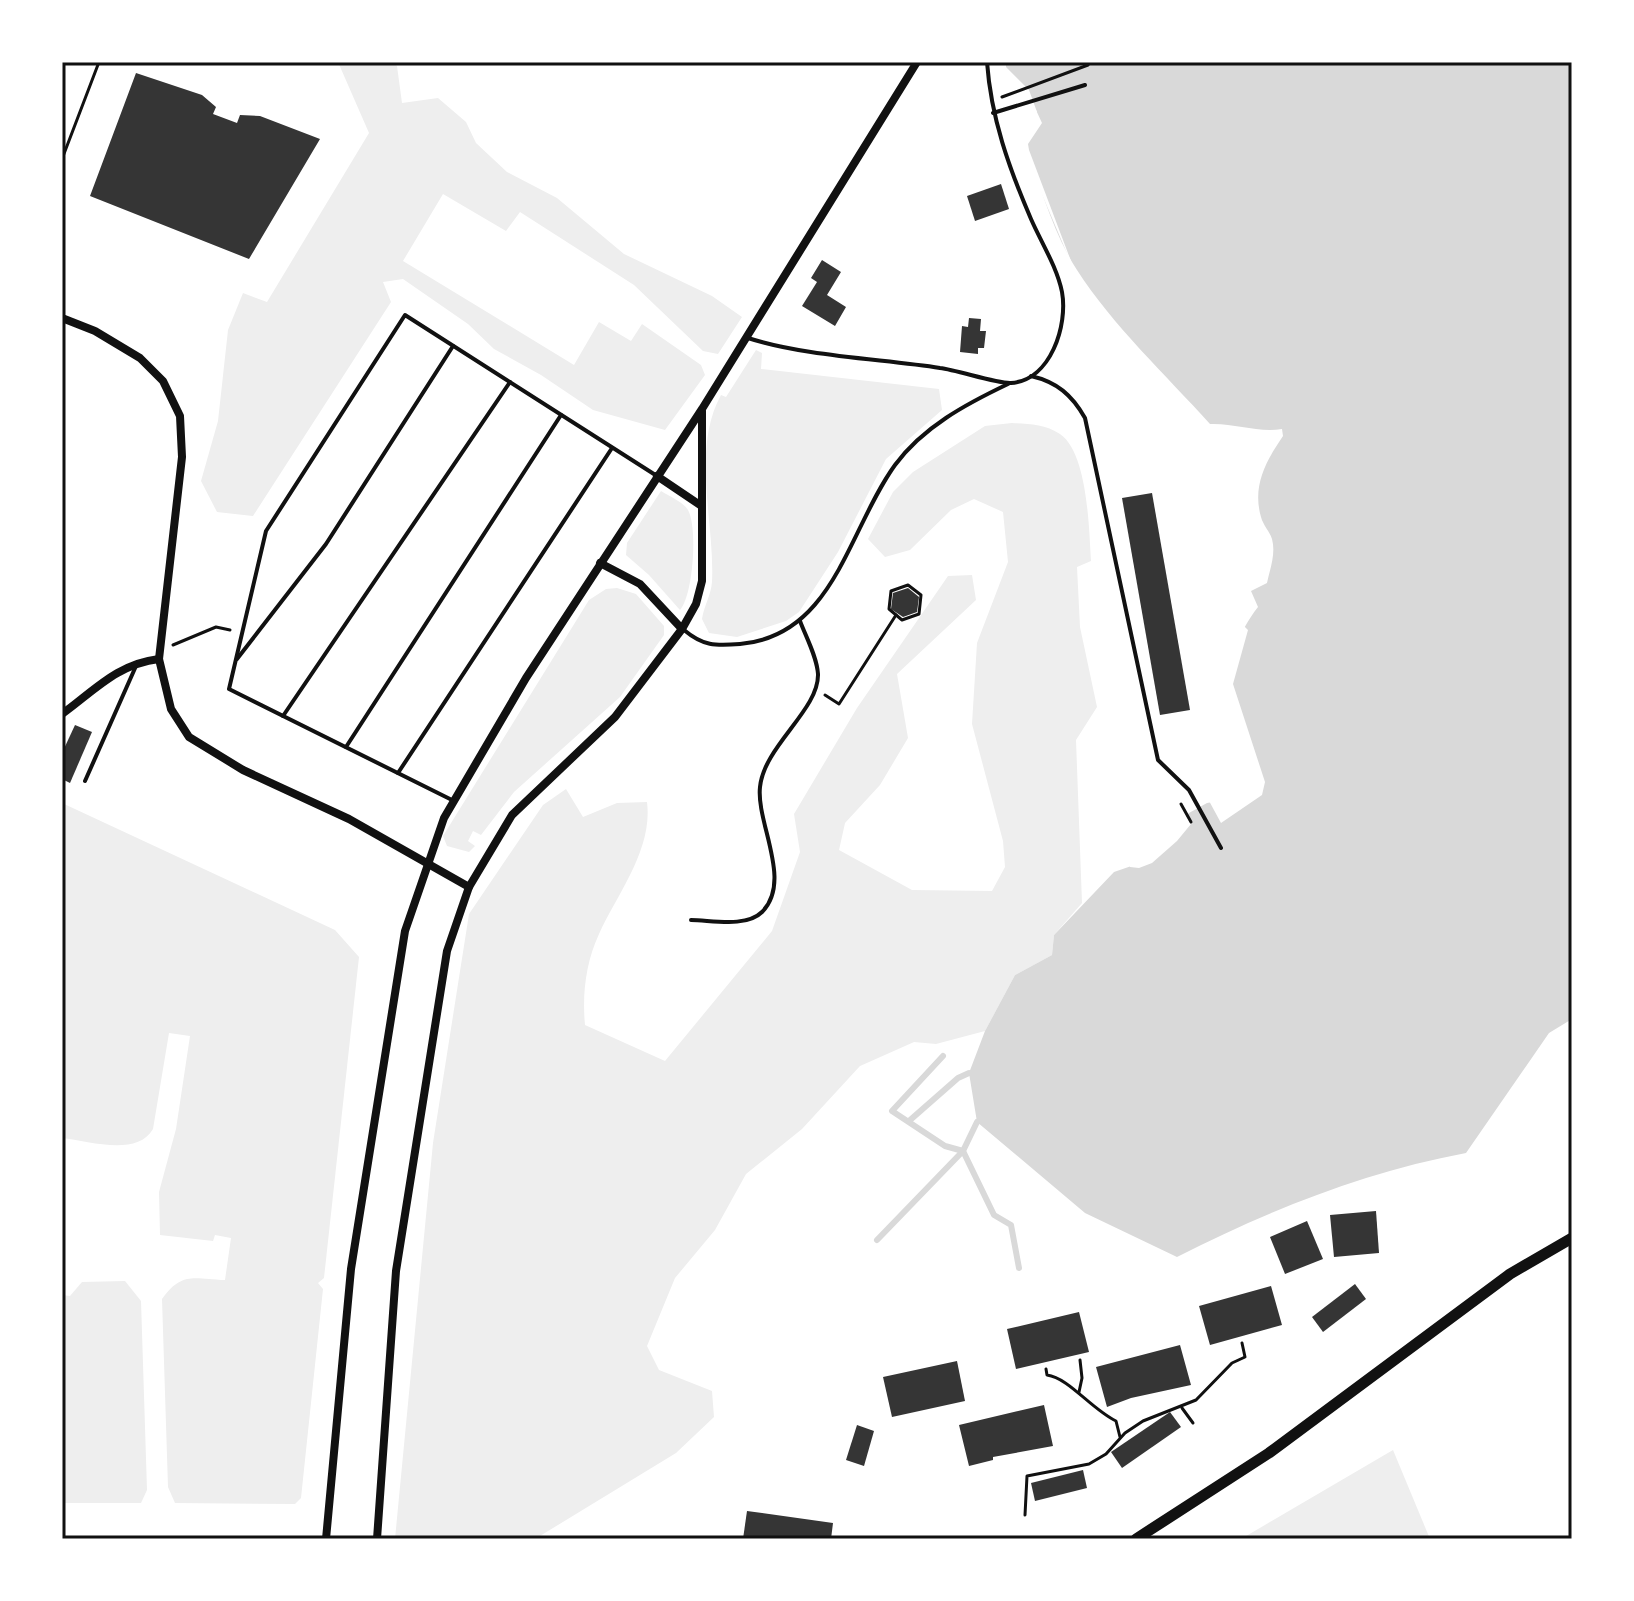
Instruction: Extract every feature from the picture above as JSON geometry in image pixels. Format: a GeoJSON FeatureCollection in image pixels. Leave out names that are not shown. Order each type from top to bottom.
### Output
{"type":"FeatureCollection","features":[{"type":"Feature","properties":{"kind":"main road"},"geometry":{"type":"LineString","coordinates":[[1136,1539],[1292,1437],[1510,1274],[1572,1238]]}},
{"type":"Feature","properties":{"kind":"street"},"geometry":{"type":"LineString","coordinates":[[326,1539],[351,1269],[405,931],[428,864],[454,801],[600,563],[702,409],[917,62]]}},
{"type":"Feature","properties":{"kind":"street"},"geometry":{"type":"LineString","coordinates":[[62,318],[95,331],[140,358],[163,381],[180,416],[182,457],[159,659],[171,709],[198,745],[349,819],[469,887]]}},
{"type":"Feature","properties":{"kind":"street"},"geometry":{"type":"LineString","coordinates":[[377,1539],[396,1271],[447,951],[469,887],[512,815],[615,717],[682,629],[696,604],[702,581],[702,409]]}},
{"type":"Feature","properties":{"kind":"street"},"geometry":{"type":"LineString","coordinates":[[657,476],[700,505]]}},
{"type":"Feature","properties":{"kind":"street"},"geometry":{"type":"LineString","coordinates":[[600,563],[640,584],[682,629]]}},
{"type":"Feature","properties":{"kind":"street"},"geometry":{"type":"LineString","coordinates":[[62,714],[96,685],[139,661],[159,659]]}},
{"type":"Feature","properties":{"kind":"lane"},"geometry":{"type":"LineString","coordinates":[[682,629],[698,642],[717,647],[754,643],[789,630],[827,589],[880,490],[908,450],[955,411],[1010,383],[1031,376],[1053,351],[1062,323],[1062,292],[1017,185],[993,113],[987,62]]}},
{"type":"Feature","properties":{"kind":"lane"},"geometry":{"type":"LineString","coordinates":[[993,113],[1085,85]]}},
{"type":"Feature","properties":{"kind":"lane"},"geometry":{"type":"LineString","coordinates":[[454,801],[229,689],[266,531],[405,315],[657,476]]}},
{"type":"Feature","properties":{"kind":"lane"},"geometry":{"type":"LineString","coordinates":[[746,337],[763,343],[969,372],[1010,383]]}},
{"type":"Feature","properties":{"kind":"lane"},"geometry":{"type":"LineString","coordinates":[[236,661],[326,544],[453,346]]}},
{"type":"Feature","properties":{"kind":"lane"},"geometry":{"type":"LineString","coordinates":[[1031,376],[1053,383],[1066,392],[1085,418],[1158,760],[1189,790],[1221,848]]}},
{"type":"Feature","properties":{"kind":"lane"},"geometry":{"type":"LineString","coordinates":[[283,716],[510,382]]}},
{"type":"Feature","properties":{"kind":"lane"},"geometry":{"type":"LineString","coordinates":[[346,747],[561,415]]}},
{"type":"Feature","properties":{"kind":"lane"},"geometry":{"type":"LineString","coordinates":[[398,773],[612,448]]}},
{"type":"Feature","properties":{"kind":"lane"},"geometry":{"type":"LineString","coordinates":[[691,920],[742,921],[760,915],[772,894],[773,865],[759,796],[762,775],[780,740],[815,688],[815,661],[800,621]]}},
{"type":"Feature","properties":{"kind":"lane"},"geometry":{"type":"LineString","coordinates":[[85,781],[139,661]]}},
{"type":"Feature","properties":{"kind":"path"},"geometry":{"type":"LineString","coordinates":[[62,159],[99,62]]}},
{"type":"Feature","properties":{"kind":"path"},"geometry":{"type":"LineString","coordinates":[[1002,97],[1088,65]]}},
{"type":"Feature","properties":{"kind":"path"},"geometry":{"type":"LineString","coordinates":[[908,585],[921,595],[919,614],[902,620],[896,615],[889,609],[891,591],[908,585]]}},
{"type":"Feature","properties":{"kind":"path"},"geometry":{"type":"LineString","coordinates":[[815,688],[839,704],[896,615]]}},
{"type":"Feature","properties":{"kind":"path"},"geometry":{"type":"LineString","coordinates":[[160,645],[174,645],[216,627],[242,632]]}},
{"type":"Feature","properties":{"kind":"path"},"geometry":{"type":"LineString","coordinates":[[1025,1515],[1027,1476],[1089,1464],[1106,1454],[1120,1438],[1143,1421],[1182,1408],[1245,1357],[1242,1343]]}},
{"type":"Feature","properties":{"kind":"path"},"geometry":{"type":"LineString","coordinates":[[1078,1394],[1082,1378],[1080,1360]]}},
{"type":"Feature","properties":{"kind":"path"},"geometry":{"type":"LineString","coordinates":[[1046,1369],[1047,1375],[1065,1380],[1096,1412],[1118,1423],[1120,1438]]}},
{"type":"Feature","properties":{"kind":"path"},"geometry":{"type":"LineString","coordinates":[[1182,1408],[1193,1423]]}},
{"type":"Feature","properties":{"kind":"shaded area"},"geometry":{"type":"Polygon","coordinates":[[[338,62],[393,62],[397,66],[402,103],[438,98],[466,122],[476,143],[507,172],[557,198],[624,254],[712,296],[742,317],[718,354],[703,351],[634,285],[520,212],[506,231],[443,194],[403,261],[574,365],[599,322],[631,341],[642,324],[701,365],[705,375],[665,430],[593,410],[541,375],[494,349],[468,324],[403,279],[383,282],[391,302],[253,516],[217,512],[201,481],[218,421],[228,330],[243,293],[267,302],[369,133],[338,62]]]}},
{"type":"Feature","properties":{"kind":"shaded area"},"geometry":{"type":"Polygon","coordinates":[[[1006,62],[1572,62],[1572,1019],[1549,1033],[1466,1153],[1391,1171],[1318,1194],[1177,1257],[1085,1213],[977,1122],[969,1073],[985,1031],[1015,975],[1052,955],[1054,935],[1114,872],[1143,862],[1189,813],[1207,803],[1236,798],[1248,785],[1234,715],[1232,671],[1244,628],[1258,607],[1251,591],[1267,583],[1272,561],[1272,539],[1261,517],[1258,495],[1262,474],[1283,436],[1282,429],[1210,424],[1091,291],[1068,256],[1025,144],[1037,112],[1029,90],[1006,67],[1006,62]]]}},
{"type":"Feature","properties":{"kind":"shaded area"},"geometry":{"type":"Polygon","coordinates":[[[756,350],[762,353],[761,369],[939,389],[942,410],[886,459],[838,552],[799,612],[786,621],[737,637],[709,633],[702,619],[712,582],[706,487],[707,439],[721,395],[726,397],[756,350]]]}},
{"type":"Feature","properties":{"kind":"shaded area"},"geometry":{"type":"Polygon","coordinates":[[[1012,423],[1043,426],[1060,434],[1069,444],[1082,474],[1088,512],[1091,561],[1077,567],[1080,627],[1097,707],[1076,740],[1082,903],[1054,935],[1052,955],[1015,975],[985,1031],[936,1044],[914,1042],[860,1066],[802,1129],[746,1174],[715,1230],[675,1278],[647,1346],[659,1370],[712,1391],[714,1417],[676,1453],[535,1539],[395,1539],[433,1143],[469,914],[543,805],[566,789],[583,817],[617,803],[647,802],[645,837],[639,854],[591,956],[585,990],[585,1025],[665,1061],[772,931],[800,852],[794,814],[857,708],[948,576],[972,575],[976,600],[897,674],[908,738],[880,785],[845,823],[839,850],[912,890],[992,891],[1005,867],[1003,841],[972,724],[977,643],[1008,562],[1003,512],[974,499],[951,510],[910,550],[885,557],[868,539],[893,492],[913,472],[985,426],[1012,423]]]}},
{"type":"Feature","properties":{"kind":"shaded area"},"geometry":{"type":"Polygon","coordinates":[[[661,491],[688,510],[693,531],[691,577],[680,610],[649,575],[626,555],[627,543],[661,491]]]}},
{"type":"Feature","properties":{"kind":"shaded area"},"geometry":{"type":"Polygon","coordinates":[[[617,588],[636,594],[664,626],[664,635],[620,697],[514,792],[481,835],[473,831],[468,841],[475,846],[469,852],[447,846],[443,836],[589,600],[606,589],[617,588]]]}},
{"type":"Feature","properties":{"kind":"shaded area"},"geometry":{"type":"Polygon","coordinates":[[[62,803],[335,930],[359,957],[324,1278],[318,1283],[323,1289],[301,1498],[295,1504],[175,1503],[168,1487],[162,1299],[183,1280],[225,1280],[231,1238],[215,1235],[213,1241],[160,1235],[159,1192],[176,1129],[190,1036],[169,1033],[153,1129],[146,1138],[136,1143],[112,1145],[62,1138],[62,803]]]}},
{"type":"Feature","properties":{"kind":"shaded area"},"geometry":{"type":"Polygon","coordinates":[[[125,1281],[141,1301],[147,1490],[141,1503],[62,1503],[62,1295],[70,1296],[82,1282],[125,1281]]]}},
{"type":"Feature","properties":{"kind":"shaded area"},"geometry":{"type":"Polygon","coordinates":[[[1393,1450],[1430,1539],[1241,1539],[1393,1450]]]}},
{"type":"Feature","properties":{"kind":"pier"},"geometry":{"type":"Polygon","coordinates":[[[1036,110],[1042,123],[1028,144],[1029,150],[1077,277],[1021,145],[1036,110]]]}},
{"type":"Feature","properties":{"kind":"pier"},"geometry":{"type":"Polygon","coordinates":[[[1241,623],[1248,630],[1233,684],[1265,782],[1262,795],[1221,823],[1208,799],[1234,794],[1243,784],[1234,758],[1224,689],[1241,623]]]}},
{"type":"Feature","properties":{"kind":"pier"},"geometry":{"type":"Polygon","coordinates":[[[1184,813],[1191,824],[1177,841],[1152,863],[1139,868],[1130,867],[1129,863],[1141,858],[1184,813]]]}},
{"type":"Feature","properties":{"kind":"building"},"geometry":{"type":"Polygon","coordinates":[[[136,73],[202,95],[216,107],[213,114],[237,123],[240,115],[260,116],[320,139],[249,259],[90,196],[136,73]]]}},
{"type":"Feature","properties":{"kind":"building"},"geometry":{"type":"Polygon","coordinates":[[[1001,184],[1009,209],[975,221],[967,196],[1001,184]]]}},
{"type":"Feature","properties":{"kind":"building"},"geometry":{"type":"Polygon","coordinates":[[[822,260],[841,272],[827,295],[846,307],[835,326],[802,306],[817,282],[811,278],[822,260]]]}},
{"type":"Feature","properties":{"kind":"building"},"geometry":{"type":"Polygon","coordinates":[[[969,318],[981,319],[980,331],[986,331],[984,348],[978,348],[978,354],[960,352],[962,326],[968,327],[969,318]]]}},
{"type":"Feature","properties":{"kind":"building"},"geometry":{"type":"Polygon","coordinates":[[[1152,493],[1190,710],[1160,715],[1122,498],[1152,493]]]}},
{"type":"Feature","properties":{"kind":"building"},"geometry":{"type":"Polygon","coordinates":[[[908,588],[919,597],[917,612],[903,617],[891,609],[893,593],[908,588]]]}},
{"type":"Feature","properties":{"kind":"building"},"geometry":{"type":"Polygon","coordinates":[[[75,725],[92,732],[70,783],[62,779],[62,753],[75,725]]]}},
{"type":"Feature","properties":{"kind":"building"},"geometry":{"type":"Polygon","coordinates":[[[1376,1211],[1379,1253],[1334,1257],[1330,1215],[1376,1211]]]}},
{"type":"Feature","properties":{"kind":"building"},"geometry":{"type":"Polygon","coordinates":[[[1307,1221],[1323,1259],[1285,1274],[1270,1237],[1307,1221]]]}},
{"type":"Feature","properties":{"kind":"building"},"geometry":{"type":"Polygon","coordinates":[[[1355,1284],[1366,1299],[1323,1332],[1312,1317],[1355,1284]]]}},
{"type":"Feature","properties":{"kind":"building"},"geometry":{"type":"Polygon","coordinates":[[[1271,1286],[1282,1325],[1210,1345],[1199,1306],[1271,1286]]]}},
{"type":"Feature","properties":{"kind":"building"},"geometry":{"type":"Polygon","coordinates":[[[1079,1312],[1089,1352],[1016,1369],[1007,1329],[1079,1312]]]}},
{"type":"Feature","properties":{"kind":"building"},"geometry":{"type":"Polygon","coordinates":[[[1180,1345],[1191,1385],[1131,1398],[1107,1407],[1096,1367],[1180,1345]]]}},
{"type":"Feature","properties":{"kind":"building"},"geometry":{"type":"Polygon","coordinates":[[[957,1361],[965,1401],[892,1417],[883,1377],[957,1361]]]}},
{"type":"Feature","properties":{"kind":"building"},"geometry":{"type":"Polygon","coordinates":[[[1044,1405],[1053,1446],[993,1457],[993,1460],[969,1466],[959,1425],[1044,1405]]]}},
{"type":"Feature","properties":{"kind":"building"},"geometry":{"type":"Polygon","coordinates":[[[1170,1412],[1181,1427],[1122,1468],[1111,1452],[1170,1412]]]}},
{"type":"Feature","properties":{"kind":"building"},"geometry":{"type":"Polygon","coordinates":[[[857,1425],[874,1431],[864,1466],[846,1460],[857,1425]]]}},
{"type":"Feature","properties":{"kind":"building"},"geometry":{"type":"Polygon","coordinates":[[[1083,1470],[1087,1488],[1035,1501],[1031,1483],[1083,1470]]]}},
{"type":"Feature","properties":{"kind":"building"},"geometry":{"type":"Polygon","coordinates":[[[747,1511],[833,1523],[831,1539],[743,1539],[747,1511]]]}},
{"type":"Feature","properties":{"kind":"waterway"},"geometry":{"type":"LineString","coordinates":[[943,1056],[892,1111],[945,1146],[963,1151],[994,1215],[1011,1225],[1019,1268]]}},
{"type":"Feature","properties":{"kind":"waterway"},"geometry":{"type":"LineString","coordinates":[[909,1121],[958,1078],[969,1073]]}},
{"type":"Feature","properties":{"kind":"waterway"},"geometry":{"type":"LineString","coordinates":[[877,1240],[963,1151],[977,1122]]}}]}
